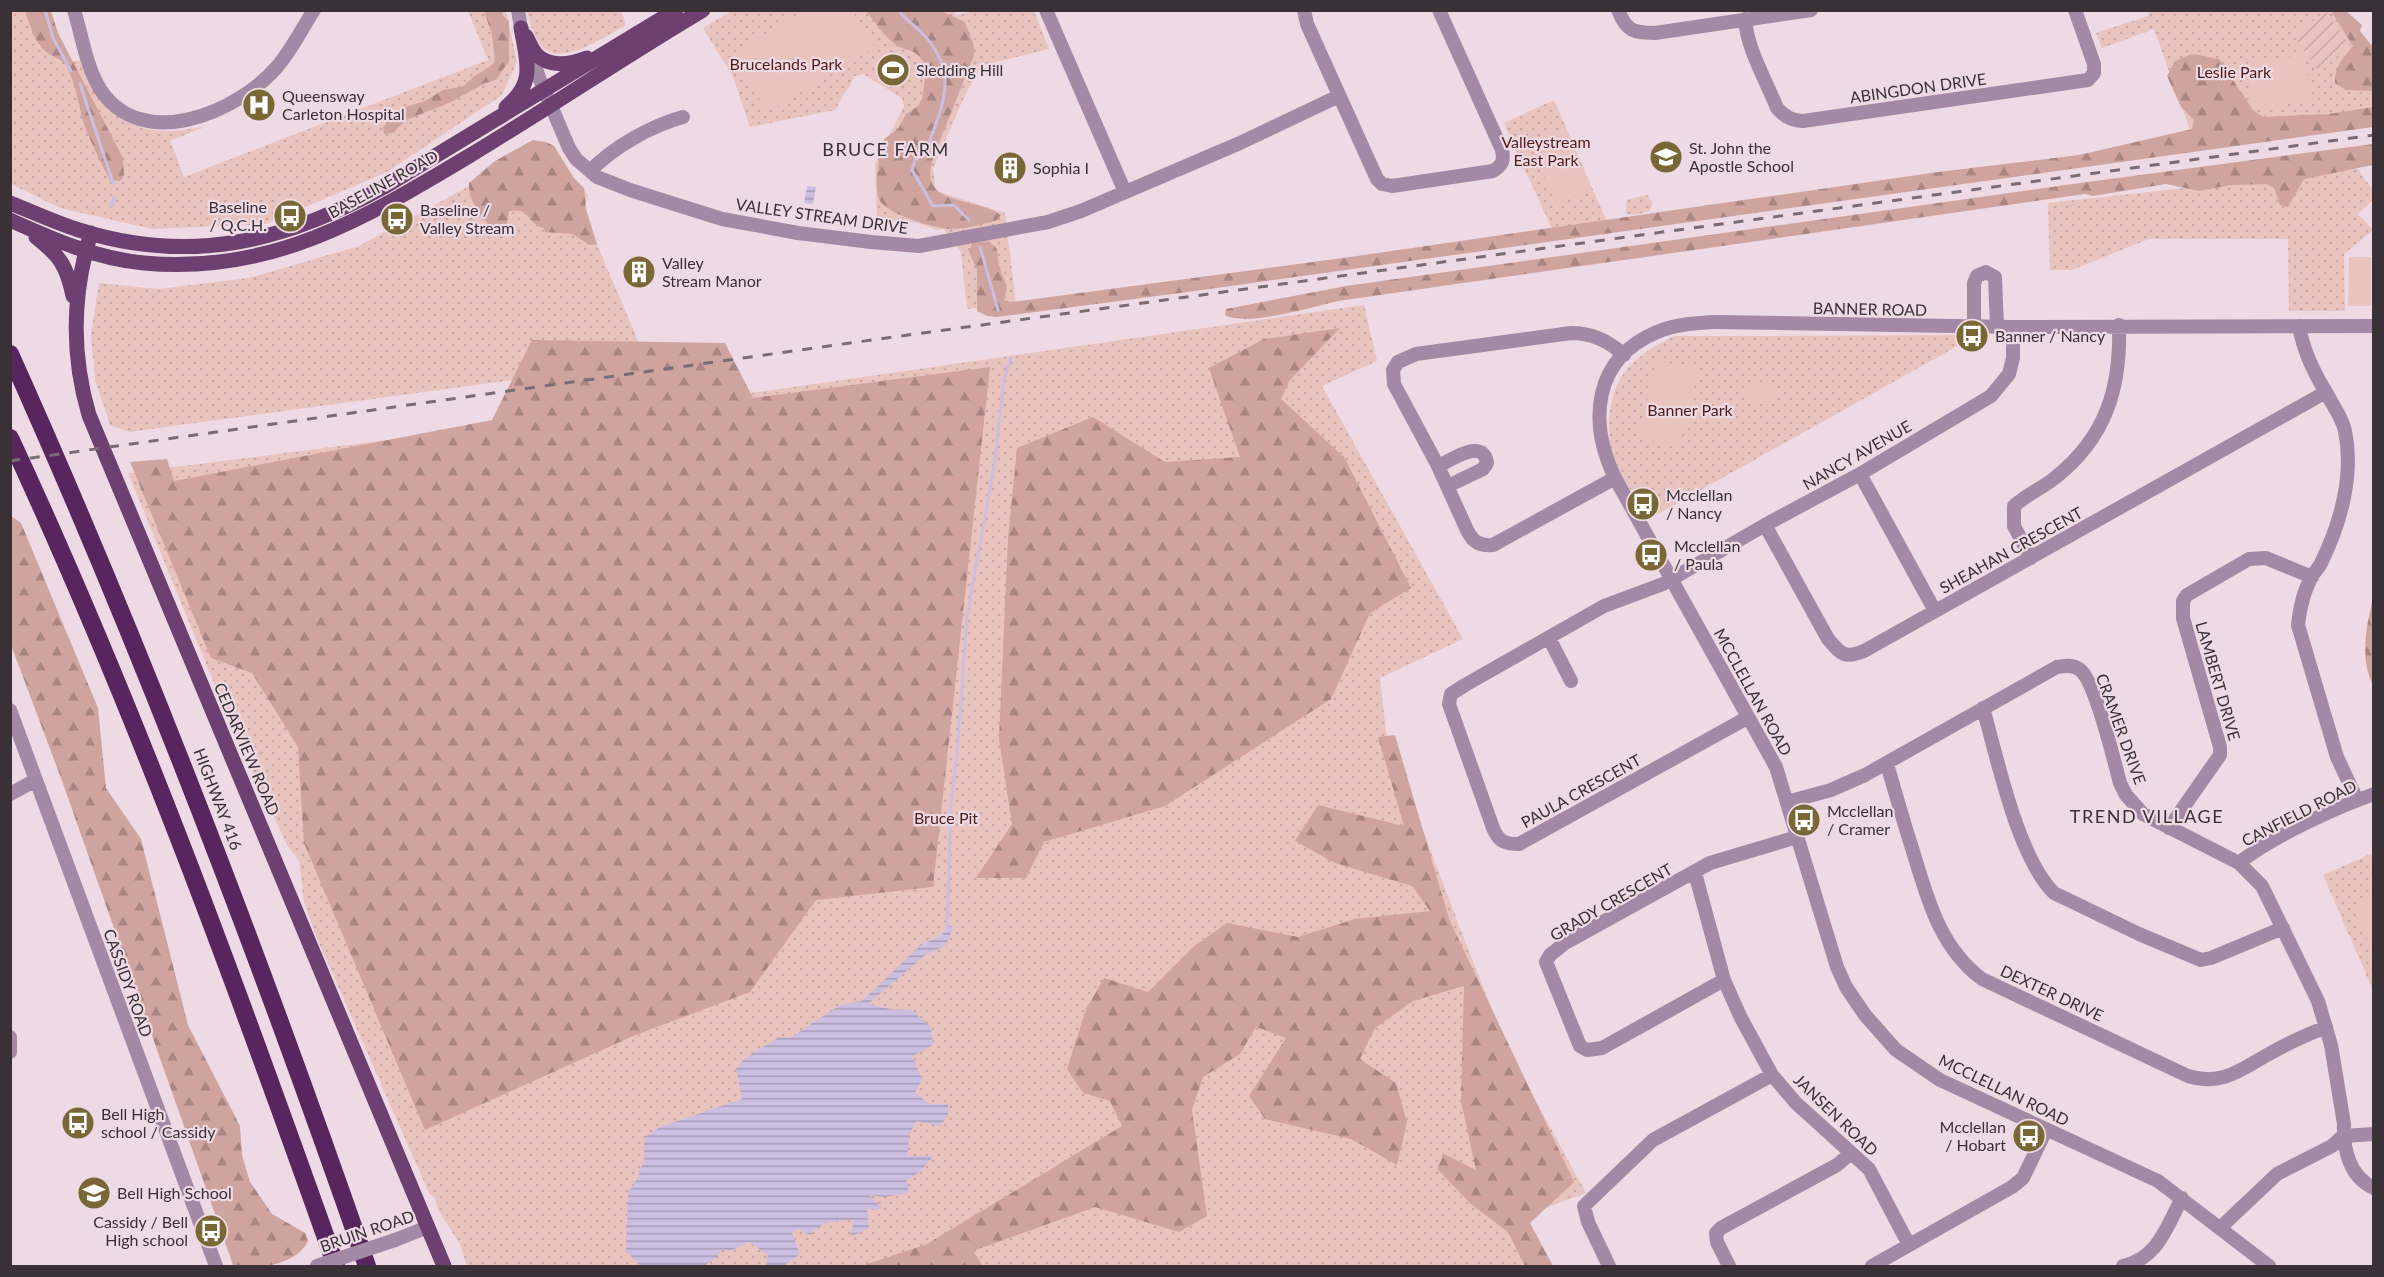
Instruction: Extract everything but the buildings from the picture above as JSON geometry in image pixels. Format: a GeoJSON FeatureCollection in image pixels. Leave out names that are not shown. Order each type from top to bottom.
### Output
{"type":"FeatureCollection","features":[{"type":"Feature","properties":{"kind":"highway","name":"HIGHWAY 416"},"geometry":{"type":"LineString","coordinates":[[10,354],[155,692],[313,1110],[367,1266]]}},
{"type":"Feature","properties":{"kind":"highway"},"geometry":{"type":"LineString","coordinates":[[10,438],[141,740],[290,1136],[336,1266]]}},
{"type":"Feature","properties":{"kind":"main road","name":"BASELINE ROAD"},"geometry":{"type":"LineString","coordinates":[[10,203],[91,233],[129,242],[186,247],[225,245],[257,240],[290,230],[355,203],[545,91],[676,10]]}},
{"type":"Feature","properties":{"kind":"main road","name":"BASELINE ROAD"},"geometry":{"type":"LineString","coordinates":[[14,221],[86,251],[141,263],[172,265],[224,261],[284,249],[335,231],[382,208],[551,106],[694,13]]}},
{"type":"Feature","properties":{"kind":"main road"},"geometry":{"type":"LineString","coordinates":[[521,28],[536,54],[559,64],[576,62],[621,44]]}},
{"type":"Feature","properties":{"kind":"main road"},"geometry":{"type":"LineString","coordinates":[[473,133],[515,100],[522,90],[528,69],[521,28]]}},
{"type":"Feature","properties":{"kind":"main road"},"geometry":{"type":"LineString","coordinates":[[14,221],[62,261],[76,308]]}},
{"type":"Feature","properties":{"kind":"main road","name":"CEDARVIEW ROAD"},"geometry":{"type":"LineString","coordinates":[[91,233],[76,308],[76,341],[80,381],[97,437],[444,1266]]}},
{"type":"Feature","properties":{"kind":"street"},"geometry":{"type":"LineString","coordinates":[[75,10],[90,69],[101,90],[113,105],[140,119],[166,124],[194,119],[219,110],[253,88],[285,57],[314,10]]}},
{"type":"Feature","properties":{"kind":"street","name":"VALLEY STREAM DRIVE"},"geometry":{"type":"LineString","coordinates":[[518,10],[521,28],[572,153],[590,171],[630,190],[722,219],[798,233],[919,246],[1048,222],[1081,211],[1245,141],[1339,96]]}},
{"type":"Feature","properties":{"kind":"street"},"geometry":{"type":"LineString","coordinates":[[1046,10],[1125,192]]}},
{"type":"Feature","properties":{"kind":"street"},"geometry":{"type":"LineString","coordinates":[[1304,10],[1306,24],[1377,179],[1382,184],[1392,186],[1493,171],[1501,166],[1504,159],[1439,10]]}},
{"type":"Feature","properties":{"kind":"street"},"geometry":{"type":"LineString","coordinates":[[1618,10],[1630,30],[1654,33],[1811,10]]}},
{"type":"Feature","properties":{"kind":"street","name":"ABINGDON DRIVE"},"geometry":{"type":"LineString","coordinates":[[1745,19],[1750,44],[1778,108],[1783,115],[1792,120],[1803,121],[2088,80],[2094,73],[2094,64],[2075,10]]}},
{"type":"Feature","properties":{"kind":"street"},"geometry":{"type":"LineString","coordinates":[[590,171],[605,156],[664,122],[683,117]]}},
{"type":"Feature","properties":{"kind":"street"},"geometry":{"type":"LineString","coordinates":[[1974,327],[1974,283],[1977,276],[1986,272],[1995,277],[1997,327]]}},
{"type":"Feature","properties":{"kind":"street","name":"BANNER ROAD"},"geometry":{"type":"LineString","coordinates":[[1671,579],[1604,456],[1598,409],[1605,384],[1617,361],[1634,344],[1659,331],[1706,323],[1974,327],[2373,326]]}},
{"type":"Feature","properties":{"kind":"street"},"geometry":{"type":"LineString","coordinates":[[2031,558],[2014,526],[2014,506],[2023,498],[2054,480],[2084,452],[2097,435],[2113,396],[2120,355],[2119,326]]}},
{"type":"Feature","properties":{"kind":"street"},"geometry":{"type":"LineString","coordinates":[[2299,326],[2302,344],[2345,430],[2348,469],[2347,489],[2322,562],[2312,576],[2300,602],[2298,625],[2337,757],[2357,800]]}},
{"type":"Feature","properties":{"kind":"street","name":"NANCY AVENUE"},"geometry":{"type":"LineString","coordinates":[[1671,579],[1860,474],[1991,396],[2009,374],[2013,358],[2013,327]]}},
{"type":"Feature","properties":{"kind":"street"},"geometry":{"type":"LineString","coordinates":[[1615,478],[1493,545],[1481,545],[1472,539],[1438,466],[1394,384],[1393,370],[1400,360],[1416,354],[1570,333],[1583,333],[1612,344],[1624,354]]}},
{"type":"Feature","properties":{"kind":"street","name":"SHEAHAN CRESCENT"},"geometry":{"type":"LineString","coordinates":[[1765,525],[1828,639],[1841,654],[1850,657],[2326,392]]}},
{"type":"Feature","properties":{"kind":"street"},"geometry":{"type":"LineString","coordinates":[[1438,466],[1474,449],[1486,456],[1487,463],[1483,469],[1448,486]]}},
{"type":"Feature","properties":{"kind":"street"},"geometry":{"type":"LineString","coordinates":[[1860,474],[1935,611]]}},
{"type":"Feature","properties":{"kind":"street","name":"LAMBERT DRIVE"},"geometry":{"type":"LineString","coordinates":[[2169,828],[2220,754],[2220,747],[2183,618],[2183,601],[2187,596],[2249,559],[2266,558],[2312,576]]}},
{"type":"Feature","properties":{"kind":"street","name":"PAULA CRESCENT"},"geometry":{"type":"LineString","coordinates":[[1671,579],[1604,606],[1451,694],[1449,704],[1498,839],[1506,844],[1519,844],[1747,718]]}},
{"type":"Feature","properties":{"kind":"street","name":"MCCLELLAN ROAD"},"geometry":{"type":"LineString","coordinates":[[1671,579],[1776,766],[1837,967],[1846,987],[1883,1037],[1896,1050],[1940,1080],[2158,1181],[2269,1266]]}},
{"type":"Feature","properties":{"kind":"street"},"geometry":{"type":"LineString","coordinates":[[1549,638],[1571,681]]}},
{"type":"Feature","properties":{"kind":"street","name":"CRAMER DRIVE"},"geometry":{"type":"LineString","coordinates":[[1787,802],[1831,790],[1887,764],[2057,667],[2073,666],[2081,669],[2092,688],[2120,783],[2126,795],[2142,814],[2239,863],[2262,886],[2318,1001],[2326,1027],[2344,1124],[2343,1136],[2350,1163],[2362,1182],[2373,1188]]}},
{"type":"Feature","properties":{"kind":"street"},"geometry":{"type":"LineString","coordinates":[[1983,708],[2022,841],[2043,882],[2054,893],[2139,934],[2201,960],[2283,928]]}},
{"type":"Feature","properties":{"kind":"street","name":"CASSIDY ROAD"},"geometry":{"type":"LineString","coordinates":[[10,710],[216,1266]]}},
{"type":"Feature","properties":{"kind":"street","name":"DEXTER DRIVE"},"geometry":{"type":"LineString","coordinates":[[1887,764],[1931,912],[1949,946],[1968,968],[1982,979],[2188,1076],[2201,1080],[2228,1076],[2244,1070],[2267,1055],[2326,1027]]}},
{"type":"Feature","properties":{"kind":"street"},"geometry":{"type":"LineString","coordinates":[[10,794],[36,780]]}},
{"type":"Feature","properties":{"kind":"street","name":"CANFIELD ROAD"},"geometry":{"type":"LineString","coordinates":[[2239,863],[2250,854],[2286,834],[2373,794]]}},
{"type":"Feature","properties":{"kind":"street","name":"GRADY CRESCENT"},"geometry":{"type":"LineString","coordinates":[[1724,980],[1602,1048],[1587,1050],[1580,1046],[1546,962],[1550,955],[1565,944],[1710,863],[1797,837]]}},
{"type":"Feature","properties":{"kind":"street","name":"JANSEN ROAD"},"geometry":{"type":"LineString","coordinates":[[1695,873],[1724,980],[1741,1018],[1772,1075],[1796,1103],[1869,1169],[1909,1245]]}},
{"type":"Feature","properties":{"kind":"street"},"geometry":{"type":"LineString","coordinates":[[10,1037],[10,1052]]}},
{"type":"Feature","properties":{"kind":"street"},"geometry":{"type":"LineString","coordinates":[[1609,1266],[1588,1222],[1584,1206],[1653,1140],[1772,1075]]}},
{"type":"Feature","properties":{"kind":"street"},"geometry":{"type":"LineString","coordinates":[[1872,1266],[2018,1183],[2023,1178],[2046,1130]]}},
{"type":"Feature","properties":{"kind":"street"},"geometry":{"type":"LineString","coordinates":[[2220,1228],[2277,1174],[2332,1146],[2343,1136],[2373,1134]]}},
{"type":"Feature","properties":{"kind":"street"},"geometry":{"type":"LineString","coordinates":[[1729,1266],[1717,1242],[1716,1233],[1721,1228],[1837,1165],[1850,1154]]}},
{"type":"Feature","properties":{"kind":"street"},"geometry":{"type":"LineString","coordinates":[[2122,1266],[2136,1263],[2153,1250],[2182,1198]]}},
{"type":"Feature","properties":{"kind":"street","name":"BRUIN ROAD"},"geometry":{"type":"LineString","coordinates":[[317,1266],[428,1227]]}},
{"type":"Feature","properties":{"kind":"green space","name":"Brucelands Park"},"geometry":{"type":"Polygon","coordinates":[[[733,10],[951,10],[957,15],[975,11],[1034,11],[1049,49],[981,66],[964,97],[933,169],[936,191],[1005,213],[1016,304],[967,309],[961,252],[944,229],[936,230],[919,223],[877,219],[875,164],[904,106],[902,98],[863,74],[855,76],[835,110],[750,127],[733,77],[703,28],[733,10]]]}},
{"type":"Feature","properties":{"kind":"green space"},"geometry":{"type":"Polygon","coordinates":[[[10,11],[31,11],[64,63],[81,60],[97,95],[121,118],[151,130],[173,131],[204,127],[170,141],[184,177],[488,60],[468,11],[506,11],[517,62],[502,95],[387,172],[266,224],[153,229],[60,208],[11,184],[10,11]]]}},
{"type":"Feature","properties":{"kind":"green space"},"geometry":{"type":"Polygon","coordinates":[[[25,11],[51,11],[58,33],[123,158],[124,176],[120,181],[110,180],[94,149],[83,122],[68,69],[63,62],[46,52],[38,43],[25,11]]]}},
{"type":"Feature","properties":{"kind":"green space"},"geometry":{"type":"Polygon","coordinates":[[[484,11],[502,11],[503,16],[509,21],[509,61],[496,80],[485,83],[451,102],[406,120],[393,133],[384,134],[383,127],[402,108],[425,101],[443,90],[464,86],[495,62],[492,34],[484,11]]]}},
{"type":"Feature","properties":{"kind":"green space"},"geometry":{"type":"Polygon","coordinates":[[[527,11],[621,11],[626,25],[583,48],[560,54],[550,52],[541,46],[534,34],[527,11]]]}},
{"type":"Feature","properties":{"kind":"green space"},"geometry":{"type":"Polygon","coordinates":[[[803,11],[852,11],[875,47],[767,112],[732,54],[803,11]]]}},
{"type":"Feature","properties":{"kind":"green space"},"geometry":{"type":"Polygon","coordinates":[[[866,11],[941,11],[965,22],[974,46],[974,55],[933,158],[930,174],[933,185],[941,193],[990,209],[1001,215],[996,221],[962,228],[943,228],[900,215],[890,210],[879,199],[877,176],[884,139],[898,129],[906,114],[918,106],[922,99],[927,67],[913,52],[890,40],[866,11]]]}},
{"type":"Feature","properties":{"kind":"green space","name":"Leslie Park"},"geometry":{"type":"Polygon","coordinates":[[[2148,11],[2330,11],[2373,54],[2373,116],[2193,138],[2154,29],[2102,48],[2096,33],[2149,16],[2148,11]]]}},
{"type":"Feature","properties":{"kind":"green space"},"geometry":{"type":"Polygon","coordinates":[[[2331,11],[2346,11],[2362,25],[2360,31],[2373,47],[2373,91],[2346,90],[2335,83],[2338,68],[2353,46],[2331,11]]]}},
{"type":"Feature","properties":{"kind":"green space"},"geometry":{"type":"Polygon","coordinates":[[[2326,12],[2351,47],[2318,70],[2293,35],[2326,12]]]}},
{"type":"Feature","properties":{"kind":"green space"},"geometry":{"type":"Polygon","coordinates":[[[2192,54],[2219,59],[2253,110],[2263,117],[2329,114],[2373,107],[2373,127],[1195,291],[996,317],[977,311],[977,270],[969,252],[972,243],[989,241],[997,249],[999,266],[1007,288],[1004,300],[1012,302],[1350,257],[1938,172],[2079,155],[2192,129],[2194,120],[2181,107],[2167,76],[2175,61],[2192,54]]]}},
{"type":"Feature","properties":{"kind":"green space"},"geometry":{"type":"Polygon","coordinates":[[[2304,54],[2312,100],[2253,110],[2245,64],[2304,54]]]}},
{"type":"Feature","properties":{"kind":"green space","name":"Valleystream East Park"},"geometry":{"type":"Polygon","coordinates":[[[1554,100],[1607,222],[1552,229],[1526,172],[1519,164],[1517,153],[1504,123],[1554,100]]]}},
{"type":"Feature","properties":{"kind":"green space"},"geometry":{"type":"Polygon","coordinates":[[[1563,128],[1591,189],[1557,204],[1529,144],[1563,128]]]}},
{"type":"Feature","properties":{"kind":"green space"},"geometry":{"type":"Polygon","coordinates":[[[533,140],[554,146],[574,178],[584,188],[586,209],[597,244],[589,245],[573,234],[545,232],[544,228],[534,223],[521,211],[516,210],[509,211],[505,233],[498,231],[485,221],[475,206],[471,198],[469,183],[495,161],[533,140]]]}},
{"type":"Feature","properties":{"kind":"green space"},"geometry":{"type":"Polygon","coordinates":[[[2373,144],[2373,165],[2304,179],[2288,207],[2280,205],[2274,188],[2267,184],[2231,185],[2199,191],[2166,184],[1338,301],[1263,317],[1248,319],[1225,315],[1226,309],[1346,286],[2373,144]]]}},
{"type":"Feature","properties":{"kind":"green space"},"geometry":{"type":"Polygon","coordinates":[[[543,146],[588,195],[583,211],[647,362],[129,432],[110,425],[95,380],[91,334],[99,283],[158,289],[249,278],[359,246],[543,146]]]}},
{"type":"Feature","properties":{"kind":"green space"},"geometry":{"type":"Polygon","coordinates":[[[2358,169],[2374,192],[2373,200],[2358,214],[2373,230],[2344,254],[2345,311],[2289,311],[2288,239],[2149,239],[2072,270],[2050,270],[2048,203],[2358,169]]]}},
{"type":"Feature","properties":{"kind":"green space"},"geometry":{"type":"Polygon","coordinates":[[[1648,195],[1652,203],[1650,211],[1634,215],[1626,214],[1626,202],[1629,199],[1648,195]]]}},
{"type":"Feature","properties":{"kind":"green space"},"geometry":{"type":"Polygon","coordinates":[[[2349,257],[2371,257],[2371,306],[2348,306],[2349,257]]]}},
{"type":"Feature","properties":{"kind":"green space","name":"Bruce Pit"},"geometry":{"type":"Polygon","coordinates":[[[1364,305],[1377,361],[1322,386],[1463,639],[1380,678],[1386,732],[1508,1050],[1586,1193],[1521,1217],[1543,1266],[467,1266],[460,1244],[438,1210],[435,1198],[429,1193],[316,936],[304,902],[299,861],[287,845],[237,739],[128,473],[730,396],[1364,305]]]}},
{"type":"Feature","properties":{"kind":"green space"},"geometry":{"type":"Polygon","coordinates":[[[1340,328],[1290,380],[1281,399],[1344,457],[1411,588],[1370,613],[1331,699],[1165,806],[1044,842],[1026,878],[976,878],[1012,824],[999,739],[1008,538],[1017,448],[1093,417],[1165,462],[1240,457],[1209,368],[1264,339],[1340,328]]]}},
{"type":"Feature","properties":{"kind":"green space","name":"Banner Park"},"geometry":{"type":"Polygon","coordinates":[[[1977,335],[1649,519],[1613,459],[1609,422],[1611,405],[1620,379],[1636,360],[1674,336],[1977,335]]]}},
{"type":"Feature","properties":{"kind":"green space"},"geometry":{"type":"Polygon","coordinates":[[[532,340],[725,343],[753,398],[990,367],[933,887],[816,900],[750,992],[633,1036],[425,1130],[304,843],[298,747],[252,673],[211,658],[130,462],[167,459],[174,481],[492,420],[532,340]]]}},
{"type":"Feature","properties":{"kind":"green space"},"geometry":{"type":"Polygon","coordinates":[[[1657,360],[1699,370],[1679,448],[1638,438],[1657,360]]]}},
{"type":"Feature","properties":{"kind":"green space"},"geometry":{"type":"Polygon","coordinates":[[[1747,385],[1775,385],[1775,404],[1747,404],[1747,385]]]}},
{"type":"Feature","properties":{"kind":"green space"},"geometry":{"type":"Polygon","coordinates":[[[11,516],[21,523],[98,708],[106,788],[141,839],[188,1025],[240,1126],[242,1155],[250,1182],[272,1214],[305,1233],[308,1241],[303,1249],[286,1261],[264,1267],[233,1265],[61,778],[11,645],[11,516]]]}},
{"type":"Feature","properties":{"kind":"green space"},"geometry":{"type":"Polygon","coordinates":[[[2373,597],[2373,685],[2365,653],[2373,597]]]}},
{"type":"Feature","properties":{"kind":"green space"},"geometry":{"type":"Polygon","coordinates":[[[1395,735],[1449,919],[1574,1182],[1530,1223],[1553,1266],[1525,1266],[1508,1232],[1472,1205],[1437,1169],[1444,1154],[1476,1170],[1461,1102],[1464,986],[1413,1001],[1375,1028],[1360,1059],[1396,1083],[1407,1122],[1397,1165],[1351,1139],[1265,1119],[1249,1096],[1286,1038],[1256,1027],[1240,1054],[1203,1077],[1192,1110],[1207,1216],[1179,1232],[1095,1207],[973,1251],[983,1266],[862,1266],[927,1244],[1122,1126],[1110,1101],[1083,1093],[1067,1069],[1086,1009],[1104,978],[1148,992],[1192,948],[1227,923],[1298,937],[1355,919],[1430,911],[1412,886],[1335,863],[1295,841],[1318,805],[1404,826],[1378,737],[1395,735]]]}},
{"type":"Feature","properties":{"kind":"green space"},"geometry":{"type":"Polygon","coordinates":[[[2373,853],[2373,990],[2323,875],[2373,853]]]}},
{"type":"Feature","properties":{"kind":"green space"},"geometry":{"type":"Polygon","coordinates":[[[2373,897],[2373,953],[2352,907],[2373,897]]]}},
{"type":"Feature","properties":{"kind":"shaded area"},"geometry":{"type":"Polygon","coordinates":[[[807,186],[816,187],[813,204],[804,203],[807,186]]]}},
{"type":"Feature","properties":{"kind":"shaded area"},"geometry":{"type":"Polygon","coordinates":[[[947,926],[953,927],[946,945],[924,956],[868,1004],[890,1009],[911,1010],[931,1027],[933,1045],[912,1056],[922,1079],[915,1093],[930,1104],[948,1104],[948,1116],[940,1126],[916,1121],[910,1133],[907,1156],[933,1156],[922,1170],[907,1180],[909,1193],[884,1197],[869,1195],[882,1208],[875,1210],[867,1208],[869,1228],[850,1237],[854,1220],[824,1224],[811,1235],[797,1229],[792,1233],[800,1254],[785,1265],[766,1266],[768,1255],[749,1242],[730,1251],[722,1249],[717,1257],[704,1266],[641,1266],[626,1251],[628,1193],[638,1177],[644,1159],[644,1138],[660,1127],[742,1099],[736,1069],[744,1059],[779,1037],[790,1038],[840,1005],[862,1001],[921,945],[942,935],[947,926]]]}},
{"type":"Feature","properties":{"kind":"waterway"},"geometry":{"type":"LineString","coordinates":[[45,10],[53,38],[71,71]]}},
{"type":"Feature","properties":{"kind":"waterway"},"geometry":{"type":"LineString","coordinates":[[898,10],[934,48],[942,63],[945,77],[942,106],[937,121],[925,154],[915,160],[912,170],[933,206],[954,205],[969,220]]}},
{"type":"Feature","properties":{"kind":"waterway"},"geometry":{"type":"LineString","coordinates":[[80,84],[113,183]]}},
{"type":"Feature","properties":{"kind":"waterway"},"geometry":{"type":"LineString","coordinates":[[111,206],[114,198]]}},
{"type":"Feature","properties":{"kind":"waterway"},"geometry":{"type":"LineString","coordinates":[[980,247],[998,310]]}},
{"type":"Feature","properties":{"kind":"waterway"},"geometry":{"type":"LineString","coordinates":[[947,928],[951,804],[958,744],[967,616],[995,460],[1004,380],[1011,358]]}},
{"type":"Feature","properties":{"kind":"railway"},"geometry":{"type":"LineString","coordinates":[[10,461],[857,342],[2374,135]]}},
{"type":"Feature","properties":{"kind":"place","name":"Sledding Hill"},"geometry":{"type":"Point","coordinates":[893,70]}},
{"type":"Feature","properties":{"kind":"place","name":"Queensway Carleton Hospital"},"geometry":{"type":"Point","coordinates":[259,105]}},
{"type":"Feature","properties":{"kind":"place","name":"St. John the Apostle School"},"geometry":{"type":"Point","coordinates":[1666,157]}},
{"type":"Feature","properties":{"kind":"place","name":"Sophia I"},"geometry":{"type":"Point","coordinates":[1010,168]}},
{"type":"Feature","properties":{"kind":"place","name":"Baseline / Q.C.H."},"geometry":{"type":"Point","coordinates":[290,216]}},
{"type":"Feature","properties":{"kind":"place","name":"Baseline / Valley Stream"},"geometry":{"type":"Point","coordinates":[397,219]}},
{"type":"Feature","properties":{"kind":"place","name":"Valley Stream Manor"},"geometry":{"type":"Point","coordinates":[639,272]}},
{"type":"Feature","properties":{"kind":"place","name":"Banner / Nancy"},"geometry":{"type":"Point","coordinates":[1972,336]}},
{"type":"Feature","properties":{"kind":"place","name":"Mcclellan / Nancy"},"geometry":{"type":"Point","coordinates":[1643,504]}},
{"type":"Feature","properties":{"kind":"place","name":"Mcclellan / Paula"},"geometry":{"type":"Point","coordinates":[1651,555]}},
{"type":"Feature","properties":{"kind":"place","name":"Mcclellan / Cramer"},"geometry":{"type":"Point","coordinates":[1804,820]}},
{"type":"Feature","properties":{"kind":"place","name":"Bell High school / Cassidy"},"geometry":{"type":"Point","coordinates":[78,1123]}},
{"type":"Feature","properties":{"kind":"place","name":"Mcclellan / Hobart"},"geometry":{"type":"Point","coordinates":[2029,1136]}},
{"type":"Feature","properties":{"kind":"place","name":"Bell High School"},"geometry":{"type":"Point","coordinates":[94,1193]}},
{"type":"Feature","properties":{"kind":"place","name":"Cassidy / Bell High school"},"geometry":{"type":"Point","coordinates":[211,1231]}},
{"type":"Feature","properties":{"kind":"district","name":"BRUCE FARM"},"geometry":{"type":"Point","coordinates":[886,150]}},
{"type":"Feature","properties":{"kind":"district","name":"TREND VILLAGE"},"geometry":{"type":"Point","coordinates":[2147,817]}}]}
